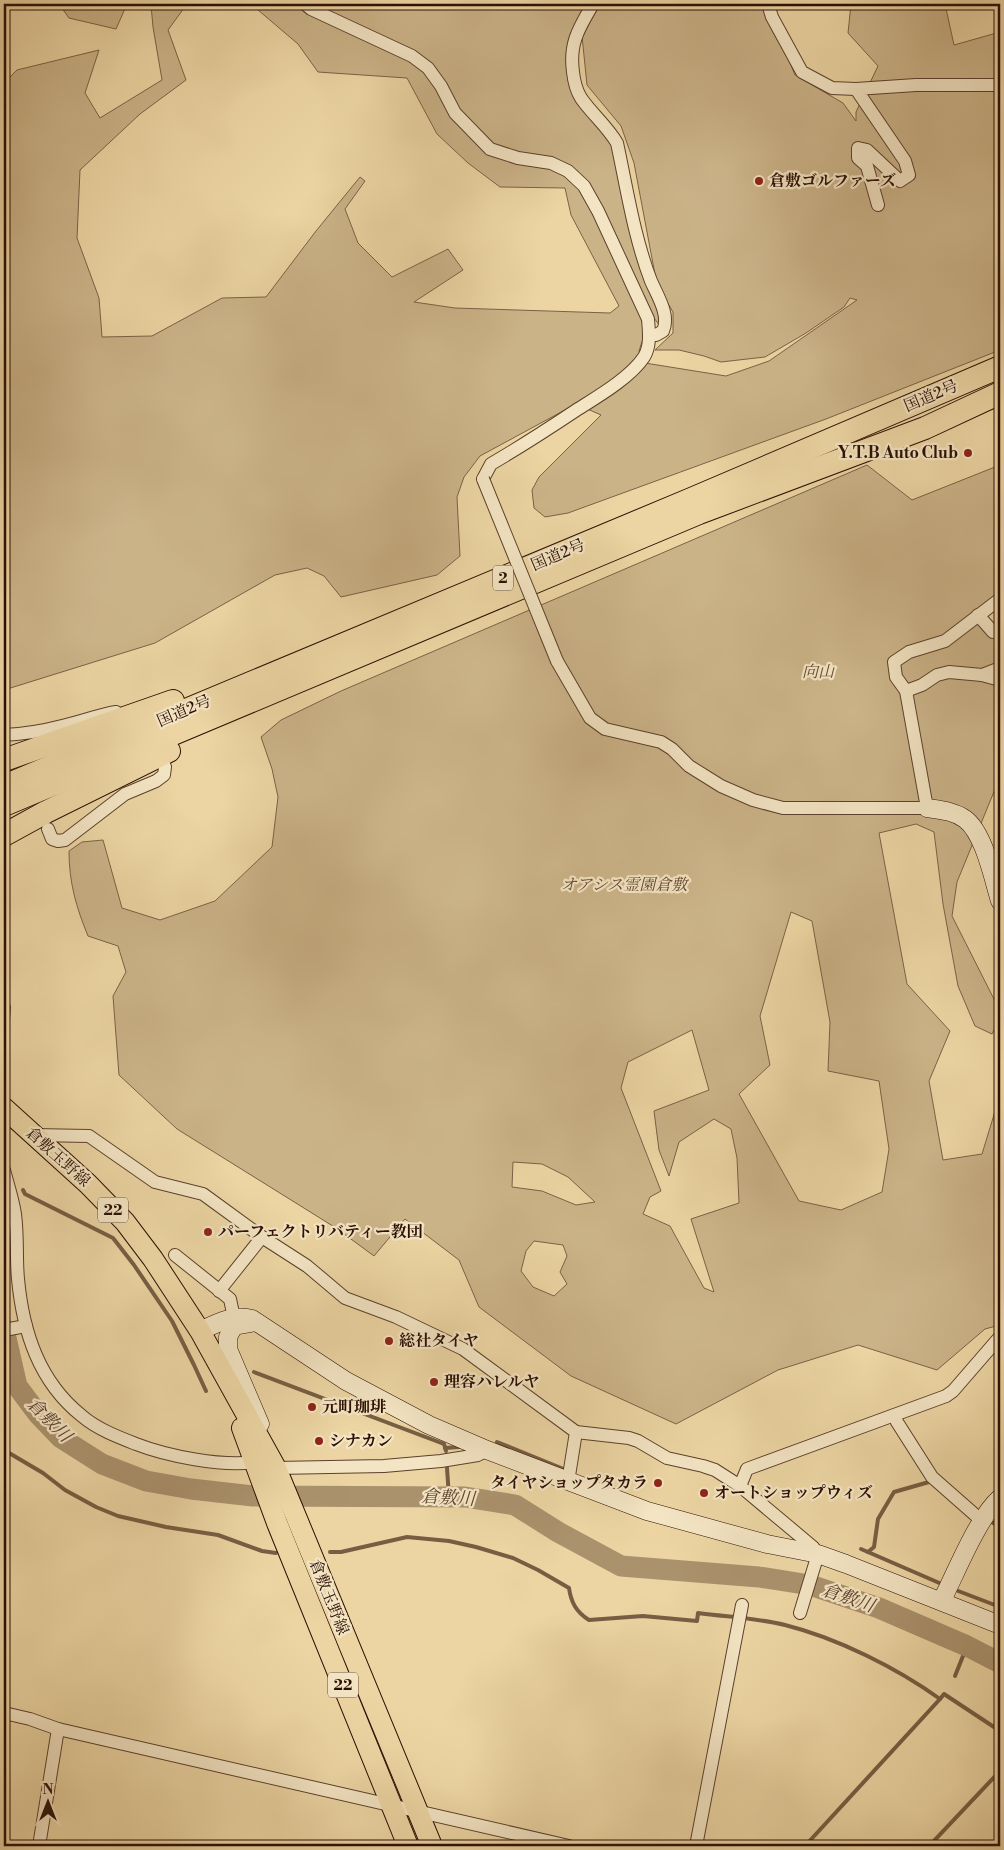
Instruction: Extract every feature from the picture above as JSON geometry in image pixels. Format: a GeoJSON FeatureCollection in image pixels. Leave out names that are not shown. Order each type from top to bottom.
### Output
{"type":"FeatureCollection","features":[{"type":"Feature","properties":{"kind":"highway","name":"国道2号"},"geometry":{"type":"LineString","coordinates":[[4,786],[698,496],[1000,366]]}},
{"type":"Feature","properties":{"kind":"highway","name":"国道2号"},"geometry":{"type":"LineString","coordinates":[[4,805],[699,513],[925,428],[1000,393]]}},
{"type":"Feature","properties":{"kind":"highway","name":"2"},"geometry":{"type":"LineString","coordinates":[[4,760],[130,715],[321,654]]}},
{"type":"Feature","properties":{"kind":"highway","name":"2"},"geometry":{"type":"LineString","coordinates":[[4,835],[314,675]]}},
{"type":"Feature","properties":{"kind":"main road","name":"倉敷玉野線"},"geometry":{"type":"LineString","coordinates":[[4,1108],[88,1184],[125,1222],[153,1258],[214,1355],[263,1467],[299,1524],[432,1846]]}},
{"type":"Feature","properties":{"kind":"main road","name":"倉敷玉野線"},"geometry":{"type":"LineString","coordinates":[[263,1467],[277,1523],[408,1846]]}},
{"type":"Feature","properties":{"kind":"street"},"geometry":{"type":"LineString","coordinates":[[305,4],[311,9],[412,56],[428,68],[441,86],[456,113],[490,149],[518,158],[551,163],[568,171],[584,186],[598,211],[648,319],[649,334],[645,356],[637,365],[612,387],[491,464],[483,479],[557,661],[590,718],[605,729],[660,742],[672,749],[689,766],[720,786],[753,800],[783,808],[927,808],[950,812],[965,819],[978,834],[1000,901]]}},
{"type":"Feature","properties":{"kind":"street"},"geometry":{"type":"LineString","coordinates":[[593,4],[579,28],[572,45],[574,83],[580,96],[609,130],[617,143],[637,235],[649,276],[666,317],[666,326],[663,331],[656,335],[649,334]]}},
{"type":"Feature","properties":{"kind":"street"},"geometry":{"type":"LineString","coordinates":[[768,4],[772,17],[802,72],[832,88],[1000,85]]}},
{"type":"Feature","properties":{"kind":"street"},"geometry":{"type":"LineString","coordinates":[[856,89],[905,161],[909,175],[900,180],[867,150],[858,148],[858,158],[867,166],[878,204]]}},
{"type":"Feature","properties":{"kind":"street"},"geometry":{"type":"LineString","coordinates":[[927,808],[906,692],[896,677],[894,662],[909,652],[945,641],[1000,599]]}},
{"type":"Feature","properties":{"kind":"street"},"geometry":{"type":"LineString","coordinates":[[978,615],[993,632],[1000,632]]}},
{"type":"Feature","properties":{"kind":"street"},"geometry":{"type":"LineString","coordinates":[[982,675],[1000,668]]}},
{"type":"Feature","properties":{"kind":"street"},"geometry":{"type":"LineString","coordinates":[[906,692],[949,672],[982,675],[1000,680]]}},
{"type":"Feature","properties":{"kind":"street"},"geometry":{"type":"LineString","coordinates":[[4,735],[36,732],[64,726],[97,715],[123,710],[130,715]]}},
{"type":"Feature","properties":{"kind":"street"},"geometry":{"type":"LineString","coordinates":[[48,829],[52,839],[58,841],[65,840],[125,794],[156,781],[164,775],[165,771],[164,760],[161,755]]}},
{"type":"Feature","properties":{"kind":"street"},"geometry":{"type":"LineString","coordinates":[[34,1135],[90,1136],[155,1182],[203,1194],[262,1238],[307,1266],[345,1298],[396,1317],[463,1349],[576,1432],[629,1438],[638,1441],[667,1458],[714,1470],[740,1486],[813,1547],[816,1559],[801,1611]]}},
{"type":"Feature","properties":{"kind":"street"},"geometry":{"type":"LineString","coordinates":[[4,1170],[15,1213],[23,1327],[33,1352],[46,1375],[64,1398],[82,1416],[96,1426],[126,1440],[168,1455],[263,1467],[384,1466],[441,1461],[478,1455],[487,1450]]}},
{"type":"Feature","properties":{"kind":"street"},"geometry":{"type":"LineString","coordinates":[[219,1291],[262,1238]]}},
{"type":"Feature","properties":{"kind":"street"},"geometry":{"type":"LineString","coordinates":[[175,1255],[230,1299],[234,1318]]}},
{"type":"Feature","properties":{"kind":"street"},"geometry":{"type":"LineString","coordinates":[[200,1331],[226,1319],[243,1316],[262,1323],[346,1381],[429,1425],[487,1450],[647,1511],[816,1559],[946,1591],[1000,1625]]}},
{"type":"Feature","properties":{"kind":"street"},"geometry":{"type":"LineString","coordinates":[[262,1323],[244,1323],[234,1326],[228,1337],[228,1349],[263,1430],[263,1467]]}},
{"type":"Feature","properties":{"kind":"street"},"geometry":{"type":"LineString","coordinates":[[4,1330],[23,1327]]}},
{"type":"Feature","properties":{"kind":"street"},"geometry":{"type":"LineString","coordinates":[[740,1486],[747,1469],[946,1396],[953,1391],[998,1339],[1000,1340]]}},
{"type":"Feature","properties":{"kind":"street"},"geometry":{"type":"LineString","coordinates":[[894,1416],[932,1477],[982,1521]]}},
{"type":"Feature","properties":{"kind":"street"},"geometry":{"type":"LineString","coordinates":[[568,1482],[576,1432]]}},
{"type":"Feature","properties":{"kind":"street"},"geometry":{"type":"LineString","coordinates":[[946,1591],[982,1521],[1000,1498]]}},
{"type":"Feature","properties":{"kind":"street"},"geometry":{"type":"LineString","coordinates":[[696,1846],[741,1613]]}},
{"type":"Feature","properties":{"kind":"street"},"geometry":{"type":"LineString","coordinates":[[4,1713],[30,1719],[58,1729],[569,1846]]}},
{"type":"Feature","properties":{"kind":"street"},"geometry":{"type":"LineString","coordinates":[[38,1846],[58,1729]]}},
{"type":"Feature","properties":{"kind":"green space"},"geometry":{"type":"Polygon","coordinates":[[[59,4],[127,4],[116,29],[69,18],[59,4]]]}},
{"type":"Feature","properties":{"kind":"green space"},"geometry":{"type":"Polygon","coordinates":[[[143,4],[187,4],[168,30],[186,80],[140,114],[80,170],[77,238],[99,298],[102,337],[152,336],[222,298],[266,297],[360,177],[365,181],[345,209],[358,243],[392,277],[448,249],[463,270],[414,302],[455,308],[610,313],[619,306],[571,215],[565,188],[500,187],[468,163],[437,134],[407,78],[318,72],[298,44],[251,4],[585,4],[577,20],[568,60],[616,151],[662,317],[660,326],[651,314],[639,351],[645,363],[726,376],[769,361],[857,300],[850,298],[844,307],[806,333],[765,357],[721,362],[679,350],[655,350],[673,333],[673,312],[657,285],[634,163],[621,126],[587,85],[582,36],[599,4],[766,4],[795,75],[843,103],[856,121],[856,112],[878,66],[848,33],[851,4],[945,4],[954,45],[1000,32],[1000,350],[826,419],[568,513],[545,517],[534,508],[532,490],[539,477],[601,415],[576,404],[480,456],[464,477],[457,497],[460,556],[437,575],[341,597],[324,576],[307,568],[275,575],[155,643],[4,690],[4,83],[17,70],[99,50],[85,93],[100,118],[162,80],[151,5],[143,4]]]}},
{"type":"Feature","properties":{"kind":"green space","name":"向山"},"geometry":{"type":"Polygon","coordinates":[[[867,465],[912,500],[1000,465],[1000,594],[978,612],[1000,635],[1000,777],[957,882],[952,916],[1000,1011],[1000,1018],[992,1034],[975,1026],[958,986],[943,904],[934,832],[916,824],[879,833],[907,984],[950,1031],[929,1081],[943,1160],[982,1154],[1000,1095],[1000,1325],[985,1329],[937,1370],[858,1345],[778,1370],[676,1424],[571,1376],[479,1307],[459,1260],[405,1219],[374,1256],[336,1228],[177,1129],[119,1075],[113,996],[126,972],[118,946],[88,936],[74,894],[70,873],[69,851],[82,842],[103,840],[122,908],[160,920],[215,901],[272,847],[278,797],[272,769],[261,737],[281,720],[341,691],[867,465]],[[791,912],[760,1016],[770,1065],[739,1094],[799,1201],[841,1210],[882,1192],[889,1149],[879,1081],[828,1071],[830,1022],[812,921],[791,912]],[[692,1030],[628,1062],[621,1088],[661,1191],[650,1197],[643,1214],[670,1226],[704,1288],[714,1292],[691,1219],[739,1203],[737,1158],[731,1129],[714,1119],[679,1142],[669,1176],[659,1150],[654,1111],[709,1090],[692,1030]],[[513,1162],[512,1187],[542,1191],[576,1205],[595,1202],[568,1177],[542,1164],[513,1162]],[[534,1241],[526,1251],[521,1271],[533,1287],[554,1296],[567,1284],[560,1272],[567,1256],[563,1245],[534,1241]]]}},
{"type":"Feature","properties":{"kind":"waterway"},"geometry":{"type":"LineString","coordinates":[[4,991],[9,1007],[7,1033],[4,1033]]}},
{"type":"Feature","properties":{"kind":"waterway"},"geometry":{"type":"LineString","coordinates":[[23,1190],[25,1194],[113,1238],[172,1321],[206,1391]]}},
{"type":"Feature","properties":{"kind":"waterway","name":"倉敷川"},"geometry":{"type":"LineString","coordinates":[[4,1329],[17,1386],[38,1414],[61,1438],[102,1464],[146,1481],[191,1489],[253,1496],[465,1497],[515,1505],[558,1532],[621,1566],[759,1577],[810,1585],[879,1608],[967,1646],[1000,1663]]}},
{"type":"Feature","properties":{"kind":"waterway"},"geometry":{"type":"LineString","coordinates":[[4,1365],[13,1369]]}},
{"type":"Feature","properties":{"kind":"waterway"},"geometry":{"type":"LineString","coordinates":[[254,1372],[444,1444],[446,1451]]}},
{"type":"Feature","properties":{"kind":"waterway"},"geometry":{"type":"LineString","coordinates":[[497,1442],[566,1470]]}},
{"type":"Feature","properties":{"kind":"waterway"},"geometry":{"type":"LineString","coordinates":[[445,1448],[459,1447]]}},
{"type":"Feature","properties":{"kind":"waterway"},"geometry":{"type":"LineString","coordinates":[[4,1450],[43,1473],[65,1490],[96,1507],[118,1516],[166,1527],[218,1535],[262,1551],[276,1553]]}},
{"type":"Feature","properties":{"kind":"waterway"},"geometry":{"type":"LineString","coordinates":[[447,1468],[449,1497]]}},
{"type":"Feature","properties":{"kind":"waterway"},"geometry":{"type":"LineString","coordinates":[[868,1552],[874,1547],[878,1519],[894,1492],[929,1482]]}},
{"type":"Feature","properties":{"kind":"waterway"},"geometry":{"type":"LineString","coordinates":[[992,1522],[1000,1528]]}},
{"type":"Feature","properties":{"kind":"waterway"},"geometry":{"type":"LineString","coordinates":[[330,1552],[341,1552],[407,1537],[449,1541],[513,1558],[538,1570],[569,1588],[575,1606],[589,1620],[643,1616],[697,1621],[698,1613],[753,1619],[785,1625],[825,1638],[866,1655],[905,1676],[940,1699],[944,1694],[1000,1731]]}},
{"type":"Feature","properties":{"kind":"waterway"},"geometry":{"type":"LineString","coordinates":[[861,1549],[944,1585]]}},
{"type":"Feature","properties":{"kind":"waterway"},"geometry":{"type":"LineString","coordinates":[[953,1589],[1000,1607]]}},
{"type":"Feature","properties":{"kind":"waterway"},"geometry":{"type":"LineString","coordinates":[[955,1676],[967,1646]]}},
{"type":"Feature","properties":{"kind":"waterway"},"geometry":{"type":"LineString","coordinates":[[805,1846],[940,1699]]}},
{"type":"Feature","properties":{"kind":"waterway"},"geometry":{"type":"LineString","coordinates":[[929,1846],[1000,1771]]}},
{"type":"Feature","properties":{"kind":"place","name":"倉敷ゴルファーズ"},"geometry":{"type":"Point","coordinates":[759,181]}},
{"type":"Feature","properties":{"kind":"place","name":"Y.T.B Auto Club"},"geometry":{"type":"Point","coordinates":[968,453]}},
{"type":"Feature","properties":{"kind":"place","name":"パーフェクトリバティー教団"},"geometry":{"type":"Point","coordinates":[208,1232]}},
{"type":"Feature","properties":{"kind":"place","name":"総社タイヤ"},"geometry":{"type":"Point","coordinates":[389,1341]}},
{"type":"Feature","properties":{"kind":"place","name":"理容ハレルヤ"},"geometry":{"type":"Point","coordinates":[434,1382]}},
{"type":"Feature","properties":{"kind":"place","name":"元町珈琲"},"geometry":{"type":"Point","coordinates":[312,1407]}},
{"type":"Feature","properties":{"kind":"place","name":"シナカン"},"geometry":{"type":"Point","coordinates":[319,1441]}},
{"type":"Feature","properties":{"kind":"place","name":"タイヤショップタカラ"},"geometry":{"type":"Point","coordinates":[658,1483]}},
{"type":"Feature","properties":{"kind":"place","name":"オートショップウィズ"},"geometry":{"type":"Point","coordinates":[704,1493]}},
{"type":"Feature","properties":{"kind":"park label","name":"オアシス霊園倉敷"},"geometry":{"type":"Point","coordinates":[624,885]}}]}
